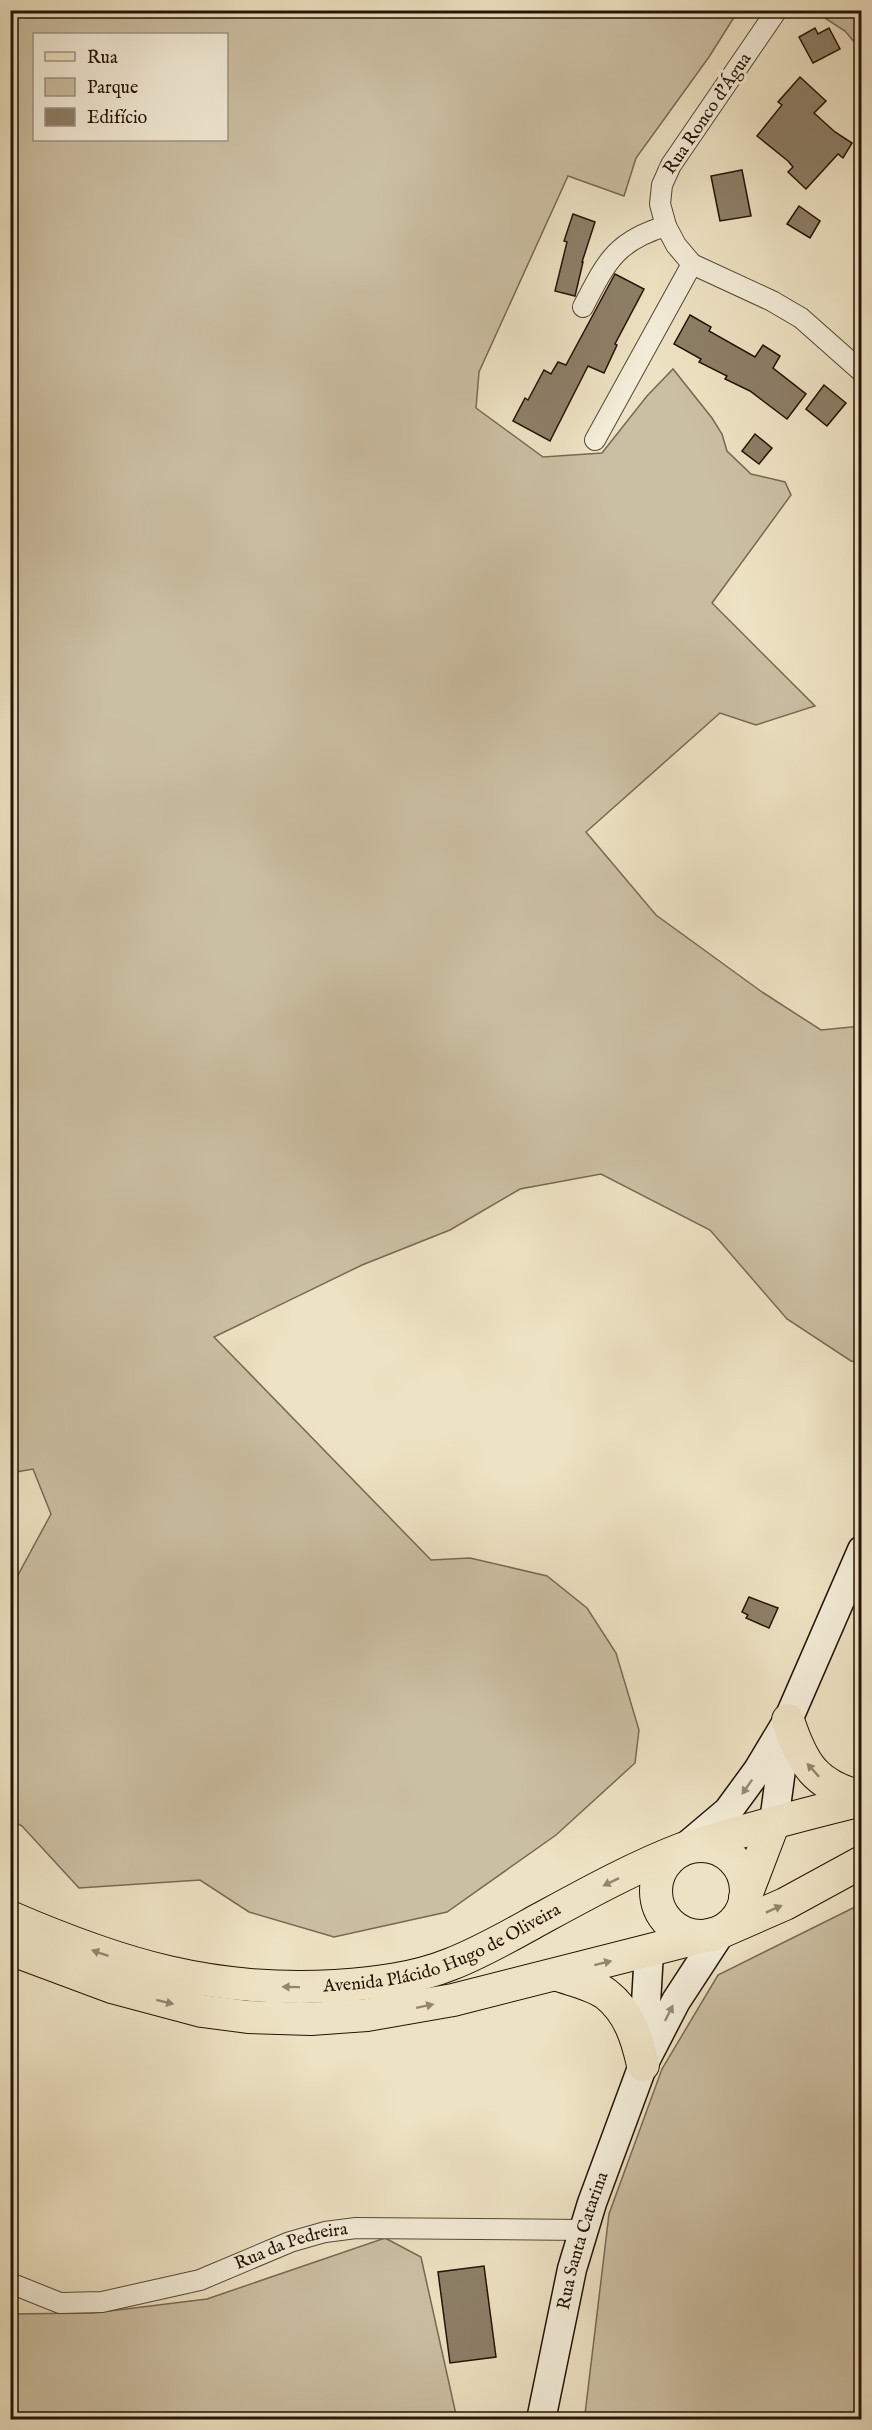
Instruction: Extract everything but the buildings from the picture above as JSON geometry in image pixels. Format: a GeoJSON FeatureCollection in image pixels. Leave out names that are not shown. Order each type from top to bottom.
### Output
{"type":"FeatureCollection","features":[{"type":"Feature","properties":{"kind":"main road"},"geometry":{"type":"LineString","coordinates":[[683,1849],[728,1811],[744,1791],[788,1720],[861,1550]]}},
{"type":"Feature","properties":{"kind":"main road"},"geometry":{"type":"LineString","coordinates":[[788,1720],[800,1753],[814,1773],[824,1783],[861,1798]]}},
{"type":"Feature","properties":{"kind":"main road"},"geometry":{"type":"LineString","coordinates":[[655,1888],[662,1914],[682,1932],[695,1935],[721,1932],[733,1922],[741,1911],[774,1822],[788,1720]]}},
{"type":"Feature","properties":{"kind":"main road","name":"Avenida Plácido Hugo de Oliveira"},"geometry":{"type":"LineString","coordinates":[[10,1917],[101,1954],[152,1970],[212,1982],[310,1987],[366,1984],[408,1977],[450,1965],[491,1946],[613,1881],[683,1849],[861,1798]]}},
{"type":"Feature","properties":{"kind":"main road"},"geometry":{"type":"LineString","coordinates":[[683,1849],[696,1845],[710,1846],[723,1851],[734,1860],[741,1872],[746,1885],[745,1898]]}},
{"type":"Feature","properties":{"kind":"main road","name":"Rua Santa Catarina"},"geometry":{"type":"LineString","coordinates":[[643,2065],[655,1888],[663,1864],[683,1849]]}},
{"type":"Feature","properties":{"kind":"main road","name":"Avenida Plácido Hugo de Oliveira"},"geometry":{"type":"LineString","coordinates":[[10,1949],[67,1972],[152,1999],[202,2011],[248,2017],[311,2019],[367,2015],[453,2000],[721,1932],[785,1904],[861,1862]]}},
{"type":"Feature","properties":{"kind":"main road","name":"Rua Santa Catarina"},"geometry":{"type":"LineString","coordinates":[[541,2420],[582,2230],[643,2065],[676,2001],[721,1932]]}},
{"type":"Feature","properties":{"kind":"main road"},"geometry":{"type":"LineString","coordinates":[[558,1975],[605,1993],[619,2007],[636,2034],[643,2065]]}},
{"type":"Feature","properties":{"kind":"street","name":"Rua Ronco d’Água"},"geometry":{"type":"LineString","coordinates":[[777,10],[671,165],[662,185],[660,204],[666,226],[676,245],[692,264],[772,301],[801,318],[861,372]]}},
{"type":"Feature","properties":{"kind":"street"},"geometry":{"type":"LineString","coordinates":[[583,307],[605,265],[620,248],[642,233],[666,226]]}},
{"type":"Feature","properties":{"kind":"street"},"geometry":{"type":"LineString","coordinates":[[595,440],[692,264]]}},
{"type":"Feature","properties":{"kind":"street","name":"Rua da Pedreira"},"geometry":{"type":"LineString","coordinates":[[10,2283],[60,2303],[102,2302],[200,2280],[290,2242],[325,2232],[356,2228],[582,2230]]}},
{"type":"Feature","properties":{"kind":"green space"},"geometry":{"type":"Polygon","coordinates":[[[11,10],[738,11],[709,57],[636,158],[624,196],[568,176],[479,372],[476,408],[543,457],[602,453],[647,396],[673,369],[712,418],[722,434],[727,451],[751,474],[785,482],[791,495],[712,603],[815,706],[756,725],[720,713],[586,832],[656,915],[762,992],[821,1030],[861,1026],[861,1363],[851,1361],[787,1319],[710,1230],[601,1174],[520,1189],[450,1230],[362,1265],[214,1337],[431,1560],[470,1558],[547,1576],[587,1608],[616,1653],[639,1730],[635,1763],[556,1835],[447,1912],[334,1937],[249,1912],[200,1880],[79,1888],[22,1826],[11,1820],[11,1588],[51,1514],[33,1469],[10,1473],[11,10]]]}},
{"type":"Feature","properties":{"kind":"green space"},"geometry":{"type":"Polygon","coordinates":[[[814,11],[861,11],[861,50],[845,31],[814,11]]]}},
{"type":"Feature","properties":{"kind":"green space"},"geometry":{"type":"Polygon","coordinates":[[[861,1904],[861,2419],[589,2419],[585,2414],[609,2214],[662,2069],[718,1975],[861,1904]]]}},
{"type":"Feature","properties":{"kind":"green space"},"geometry":{"type":"Polygon","coordinates":[[[385,2238],[421,2257],[457,2419],[11,2419],[11,2314],[93,2313],[207,2299],[385,2238]]]}}]}
